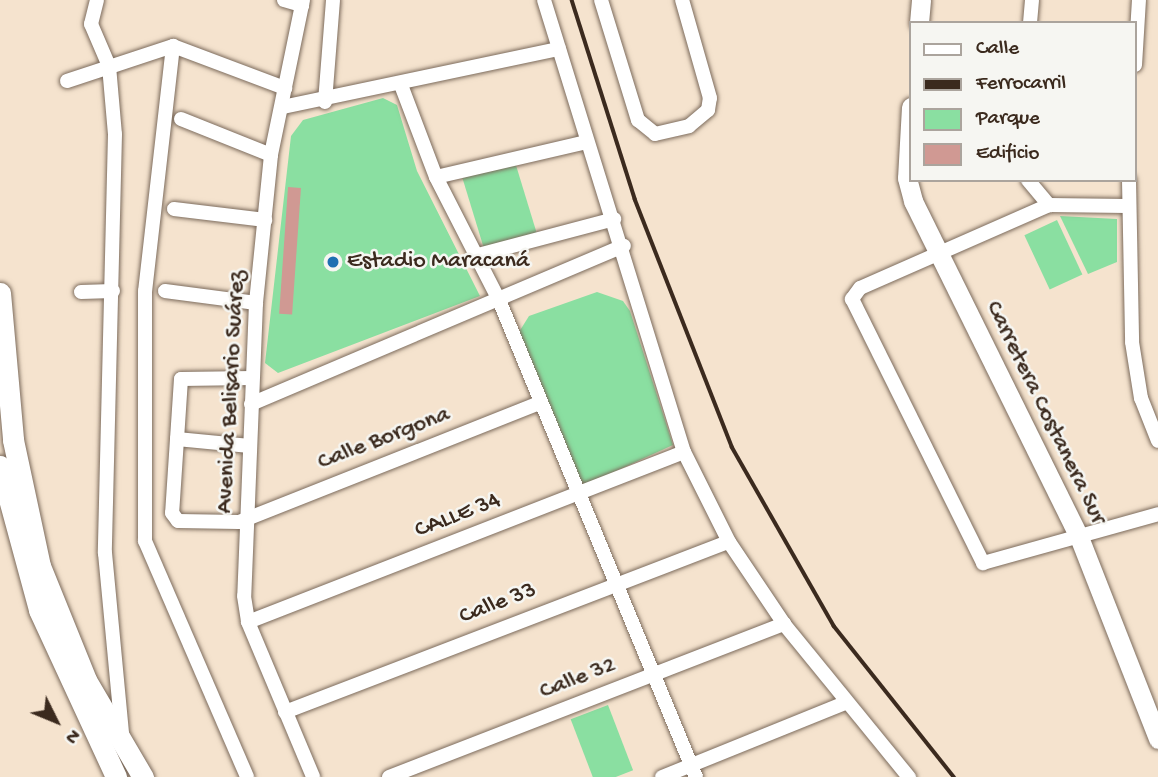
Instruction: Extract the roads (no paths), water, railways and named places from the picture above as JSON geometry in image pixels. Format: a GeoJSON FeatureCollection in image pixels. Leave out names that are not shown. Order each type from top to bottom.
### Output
{"type":"FeatureCollection","features":[{"type":"Feature","properties":{"kind":"highway"},"geometry":{"type":"LineString","coordinates":[[0,293],[13,440],[40,566],[86,680],[142,777]]}},
{"type":"Feature","properties":{"kind":"highway"},"geometry":{"type":"LineString","coordinates":[[0,466],[38,611],[116,777]]}},
{"type":"Feature","properties":{"kind":"main road","name":"Carretera Costanera Sur"},"geometry":{"type":"LineString","coordinates":[[909,142],[907,177],[937,253],[1079,537],[1158,739]]}},
{"type":"Feature","properties":{"kind":"street"},"geometry":{"type":"LineString","coordinates":[[97,0],[91,24],[109,65],[113,292],[105,553],[126,724],[123,745]]}},
{"type":"Feature","properties":{"kind":"street"},"geometry":{"type":"LineString","coordinates":[[284,0],[302,2]]}},
{"type":"Feature","properties":{"kind":"street"},"geometry":{"type":"LineString","coordinates":[[544,0],[586,142],[624,246],[684,452],[729,542],[784,624],[845,703],[909,777]]}},
{"type":"Feature","properties":{"kind":"street"},"geometry":{"type":"LineString","coordinates":[[601,0],[638,120],[655,134],[689,126],[708,110],[710,97],[682,0]]}},
{"type":"Feature","properties":{"kind":"street"},"geometry":{"type":"LineString","coordinates":[[1030,21],[1032,0]]}},
{"type":"Feature","properties":{"kind":"street"},"geometry":{"type":"LineString","coordinates":[[1137,32],[1139,0]]}},
{"type":"Feature","properties":{"kind":"street"},"geometry":{"type":"LineString","coordinates":[[325,102],[336,1]]}},
{"type":"Feature","properties":{"kind":"street","name":"Avenida Belisario Suárez"},"geometry":{"type":"LineString","coordinates":[[302,2],[283,107],[271,155],[256,303],[248,517],[248,622],[313,777]]}},
{"type":"Feature","properties":{"kind":"street"},"geometry":{"type":"LineString","coordinates":[[173,46],[145,291],[145,541],[247,777]]}},
{"type":"Feature","properties":{"kind":"street"},"geometry":{"type":"LineString","coordinates":[[67,81],[173,46],[285,88]]}},
{"type":"Feature","properties":{"kind":"street"},"geometry":{"type":"LineString","coordinates":[[283,107],[325,102],[559,49]]}},
{"type":"Feature","properties":{"kind":"street"},"geometry":{"type":"LineString","coordinates":[[401,85],[436,177],[499,300],[537,404],[693,771]]}},
{"type":"Feature","properties":{"kind":"street"},"geometry":{"type":"LineString","coordinates":[[181,119],[271,155]]}},
{"type":"Feature","properties":{"kind":"street"},"geometry":{"type":"LineString","coordinates":[[436,177],[586,142]]}},
{"type":"Feature","properties":{"kind":"street"},"geometry":{"type":"LineString","coordinates":[[1030,182],[1049,205]]}},
{"type":"Feature","properties":{"kind":"street"},"geometry":{"type":"LineString","coordinates":[[1129,182],[1127,206],[1132,342],[1141,398],[1158,441]]}},
{"type":"Feature","properties":{"kind":"street"},"geometry":{"type":"LineString","coordinates":[[1127,206],[1049,205],[860,288],[852,299],[976,556],[990,565],[1158,514]]}},
{"type":"Feature","properties":{"kind":"street"},"geometry":{"type":"LineString","coordinates":[[174,209],[265,220]]}},
{"type":"Feature","properties":{"kind":"street"},"geometry":{"type":"LineString","coordinates":[[478,255],[614,219]]}},
{"type":"Feature","properties":{"kind":"street"},"geometry":{"type":"LineString","coordinates":[[251,404],[624,246]]}},
{"type":"Feature","properties":{"kind":"street"},"geometry":{"type":"LineString","coordinates":[[165,291],[256,303]]}},
{"type":"Feature","properties":{"kind":"street"},"geometry":{"type":"LineString","coordinates":[[81,292],[113,292]]}},
{"type":"Feature","properties":{"kind":"street"},"geometry":{"type":"LineString","coordinates":[[248,517],[172,518],[181,379],[252,378]]}},
{"type":"Feature","properties":{"kind":"street","name":"Calle Borgona"},"geometry":{"type":"LineString","coordinates":[[248,517],[537,404]]}},
{"type":"Feature","properties":{"kind":"street"},"geometry":{"type":"LineString","coordinates":[[177,439],[250,446]]}},
{"type":"Feature","properties":{"kind":"street","name":"CALLE 34"},"geometry":{"type":"LineString","coordinates":[[248,622],[684,452]]}},
{"type":"Feature","properties":{"kind":"street","name":"Calle 33"},"geometry":{"type":"LineString","coordinates":[[285,712],[612,584],[729,542]]}},
{"type":"Feature","properties":{"kind":"street","name":"Calle 32"},"geometry":{"type":"LineString","coordinates":[[389,777],[784,624]]}},
{"type":"Feature","properties":{"kind":"street"},"geometry":{"type":"LineString","coordinates":[[662,777],[693,771],[845,703]]}},
{"type":"Feature","properties":{"kind":"railway"},"geometry":{"type":"LineString","coordinates":[[572,0],[635,199],[732,447],[834,626],[954,777]]}},
{"type":"Feature","properties":{"kind":"place","name":"Estadio Maracaná"},"geometry":{"type":"Point","coordinates":[333,262]}}]}
